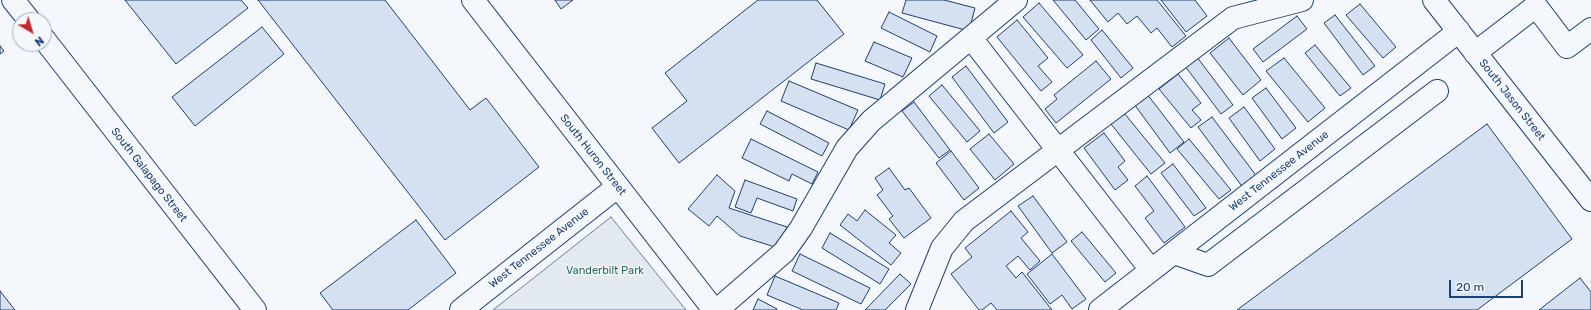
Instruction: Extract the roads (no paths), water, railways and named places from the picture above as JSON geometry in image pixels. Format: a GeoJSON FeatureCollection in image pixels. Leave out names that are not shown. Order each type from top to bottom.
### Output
{"type":"FeatureCollection","features":[{"type":"Feature","properties":{"kind":"street"},"geometry":{"type":"LineString","coordinates":[[13,0],[23,12]]}},
{"type":"Feature","properties":{"kind":"street","name":"South Huron Street"},"geometry":{"type":"LineString","coordinates":[[473,0],[714,310]]}},
{"type":"Feature","properties":{"kind":"street"},"geometry":{"type":"LineString","coordinates":[[717,310],[784,252],[801,228],[847,148],[866,127],[1016,0]]}},
{"type":"Feature","properties":{"kind":"street"},"geometry":{"type":"LineString","coordinates":[[917,310],[942,248],[964,221],[1233,18],[1302,0]]}},
{"type":"Feature","properties":{"kind":"street","name":"South Jason Street"},"geometry":{"type":"LineString","coordinates":[[1434,0],[1591,200]]}},
{"type":"Feature","properties":{"kind":"street"},"geometry":{"type":"LineString","coordinates":[[1475,53],[1536,6],[1567,47],[1591,29]]}},
{"type":"Feature","properties":{"kind":"street","name":"West Tennessee Avenue"},"geometry":{"type":"LineString","coordinates":[[1100,310],[1459,31]]}},
{"type":"Feature","properties":{"kind":"street"},"geometry":{"type":"LineString","coordinates":[[971,38],[1151,270]]}},
{"type":"Feature","properties":{"kind":"street","name":"South Galapago Street"},"geometry":{"type":"LineString","coordinates":[[52,50],[255,310]]}},
{"type":"Feature","properties":{"kind":"street"},"geometry":{"type":"LineString","coordinates":[[1174,253],[1208,265],[1437,90]]}},
{"type":"Feature","properties":{"kind":"street","name":"West Tennessee Avenue"},"geometry":{"type":"LineString","coordinates":[[461,310],[617,187]]}},
{"type":"Feature","properties":{"kind":"park label","name":"Vanderbilt Park"},"geometry":{"type":"Point","coordinates":[605,271]}}]}
